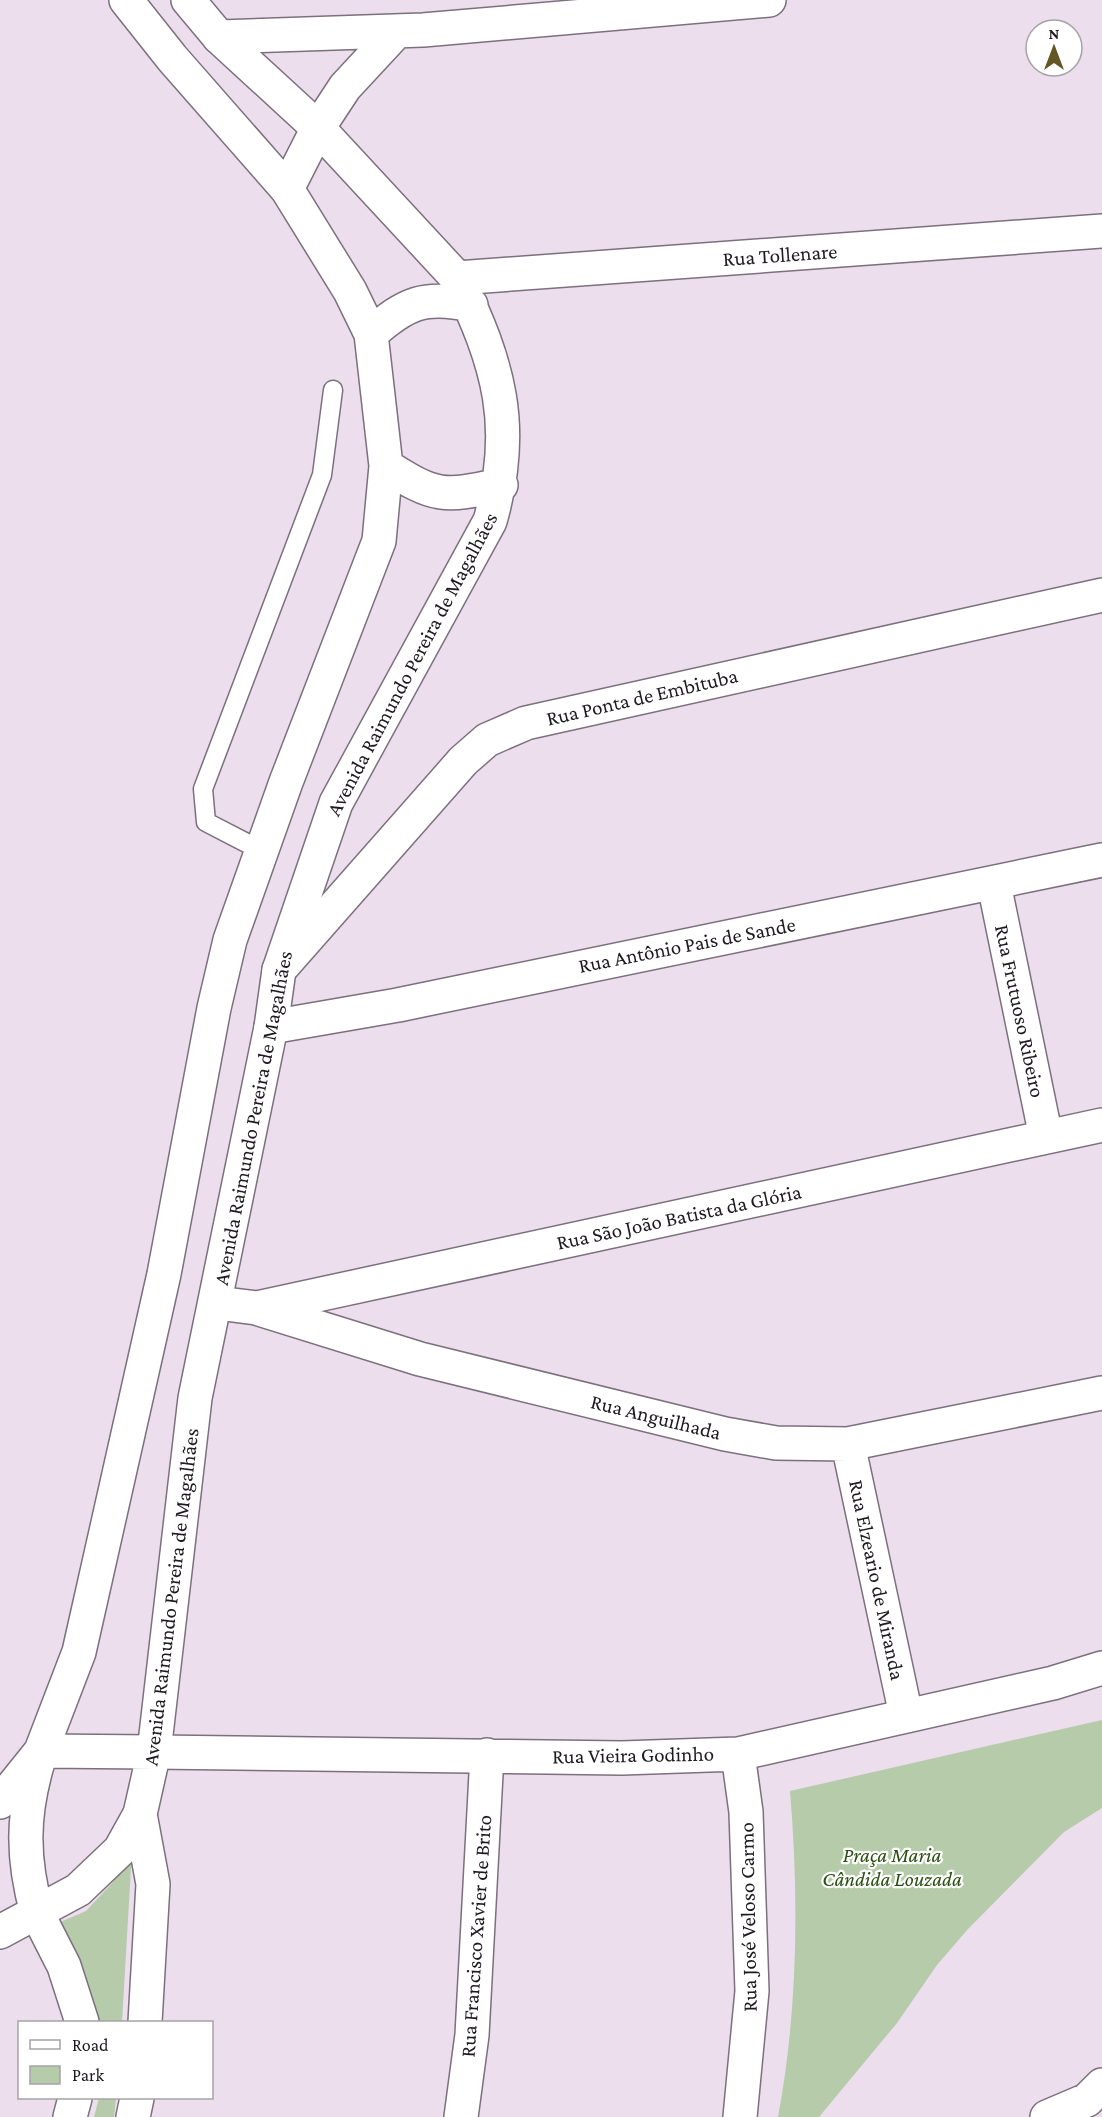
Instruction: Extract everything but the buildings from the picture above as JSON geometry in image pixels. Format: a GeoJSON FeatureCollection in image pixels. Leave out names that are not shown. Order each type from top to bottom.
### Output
{"type":"FeatureCollection","features":[{"type":"Feature","properties":{"kind":"street"},"geometry":{"type":"LineString","coordinates":[[82,2021],[64,1966],[38,1913],[26,1856],[26,1810],[41,1751],[79,1652],[164,1274],[219,985],[230,940],[380,541],[386,466],[371,334],[318,234],[287,189],[172,58],[126,0]]}},
{"type":"Feature","properties":{"kind":"street","name":"Avenida Raimundo Pereira de Magalhães"},"geometry":{"type":"LineString","coordinates":[[0,1932],[78,1890],[120,1850],[140,1814],[154,1752],[195,1398],[217,1303],[271,1027],[279,970],[336,803],[490,520],[501,485],[505,427],[497,376],[464,292],[318,128],[219,37],[188,0]]}},
{"type":"Feature","properties":{"kind":"street"},"geometry":{"type":"LineString","coordinates":[[219,37],[397,31],[769,0]]}},
{"type":"Feature","properties":{"kind":"street"},"geometry":{"type":"LineString","coordinates":[[287,189],[318,128],[345,87],[397,31]]}},
{"type":"Feature","properties":{"kind":"street","name":"Rua Tollenare"},"geometry":{"type":"LineString","coordinates":[[371,334],[407,305],[464,292],[1102,231]]}},
{"type":"Feature","properties":{"kind":"street"},"geometry":{"type":"LineString","coordinates":[[386,466],[421,488],[436,493],[449,495],[501,485]]}},
{"type":"Feature","properties":{"kind":"street","name":"Rua Ponta de Embituba"},"geometry":{"type":"LineString","coordinates":[[279,970],[463,760],[487,740],[526,723],[1102,596]]}},
{"type":"Feature","properties":{"kind":"street","name":"Rua Antônio Pais de Sande"},"geometry":{"type":"LineString","coordinates":[[271,1027],[398,1005],[1102,860]]}},
{"type":"Feature","properties":{"kind":"street","name":"Rua Frutuoso Ribeiro"},"geometry":{"type":"LineString","coordinates":[[994,884],[1046,1137]]}},
{"type":"Feature","properties":{"kind":"street","name":"Rua São João Batista da Glória"},"geometry":{"type":"LineString","coordinates":[[256,1308],[1102,1125]]}},
{"type":"Feature","properties":{"kind":"street","name":"Rua Anguilhada"},"geometry":{"type":"LineString","coordinates":[[217,1303],[256,1308],[398,1353],[725,1434],[776,1443],[848,1444],[1102,1392]]}},
{"type":"Feature","properties":{"kind":"street","name":"Rua Elzeario de Miranda"},"geometry":{"type":"LineString","coordinates":[[848,1444],[906,1715]]}},
{"type":"Feature","properties":{"kind":"street","name":"Rua Vieira Godinho"},"geometry":{"type":"LineString","coordinates":[[41,1751],[622,1758],[738,1754],[1053,1683],[1102,1668]]}},
{"type":"Feature","properties":{"kind":"street"},"geometry":{"type":"LineString","coordinates":[[0,1802],[41,1751]]}},
{"type":"Feature","properties":{"kind":"street","name":"Rua José Veloso Carmo"},"geometry":{"type":"LineString","coordinates":[[738,1754],[747,1824],[752,1991],[740,2117]]}},
{"type":"Feature","properties":{"kind":"street","name":"Rua Francisco Xavier de Brito"},"geometry":{"type":"LineString","coordinates":[[461,2117],[472,2035],[487,1755]]}},
{"type":"Feature","properties":{"kind":"street"},"geometry":{"type":"LineString","coordinates":[[140,1814],[153,1884],[145,2021]]}},
{"type":"Feature","properties":{"kind":"street"},"geometry":{"type":"LineString","coordinates":[[70,2117],[74,2099]]}},
{"type":"Feature","properties":{"kind":"street"},"geometry":{"type":"LineString","coordinates":[[134,2117],[137,2099]]}},
{"type":"Feature","properties":{"kind":"street"},"geometry":{"type":"LineString","coordinates":[[1047,2117],[1090,2101]]}},
{"type":"Feature","properties":{"kind":"lane"},"geometry":{"type":"LineString","coordinates":[[262,851],[206,822],[203,789],[322,475],[333,390]]}},
{"type":"Feature","properties":{"kind":"green space","name":"Praça Maria Cândida Louzada"},"geometry":{"type":"Polygon","coordinates":[[[1102,1720],[1102,1808],[1064,1832],[968,1929],[937,1965],[897,2023],[819,2117],[778,2117],[790,2036],[795,1954],[795,1872],[790,1791],[1102,1720]]]}},
{"type":"Feature","properties":{"kind":"green space"},"geometry":{"type":"Polygon","coordinates":[[[132,1851],[122,2021],[96,2021],[88,1983],[58,1923],[86,1911],[113,1882],[132,1851]]]}},
{"type":"Feature","properties":{"kind":"green space"},"geometry":{"type":"Polygon","coordinates":[[[99,2099],[116,2099],[114,2117],[94,2117],[99,2099]]]}}]}
